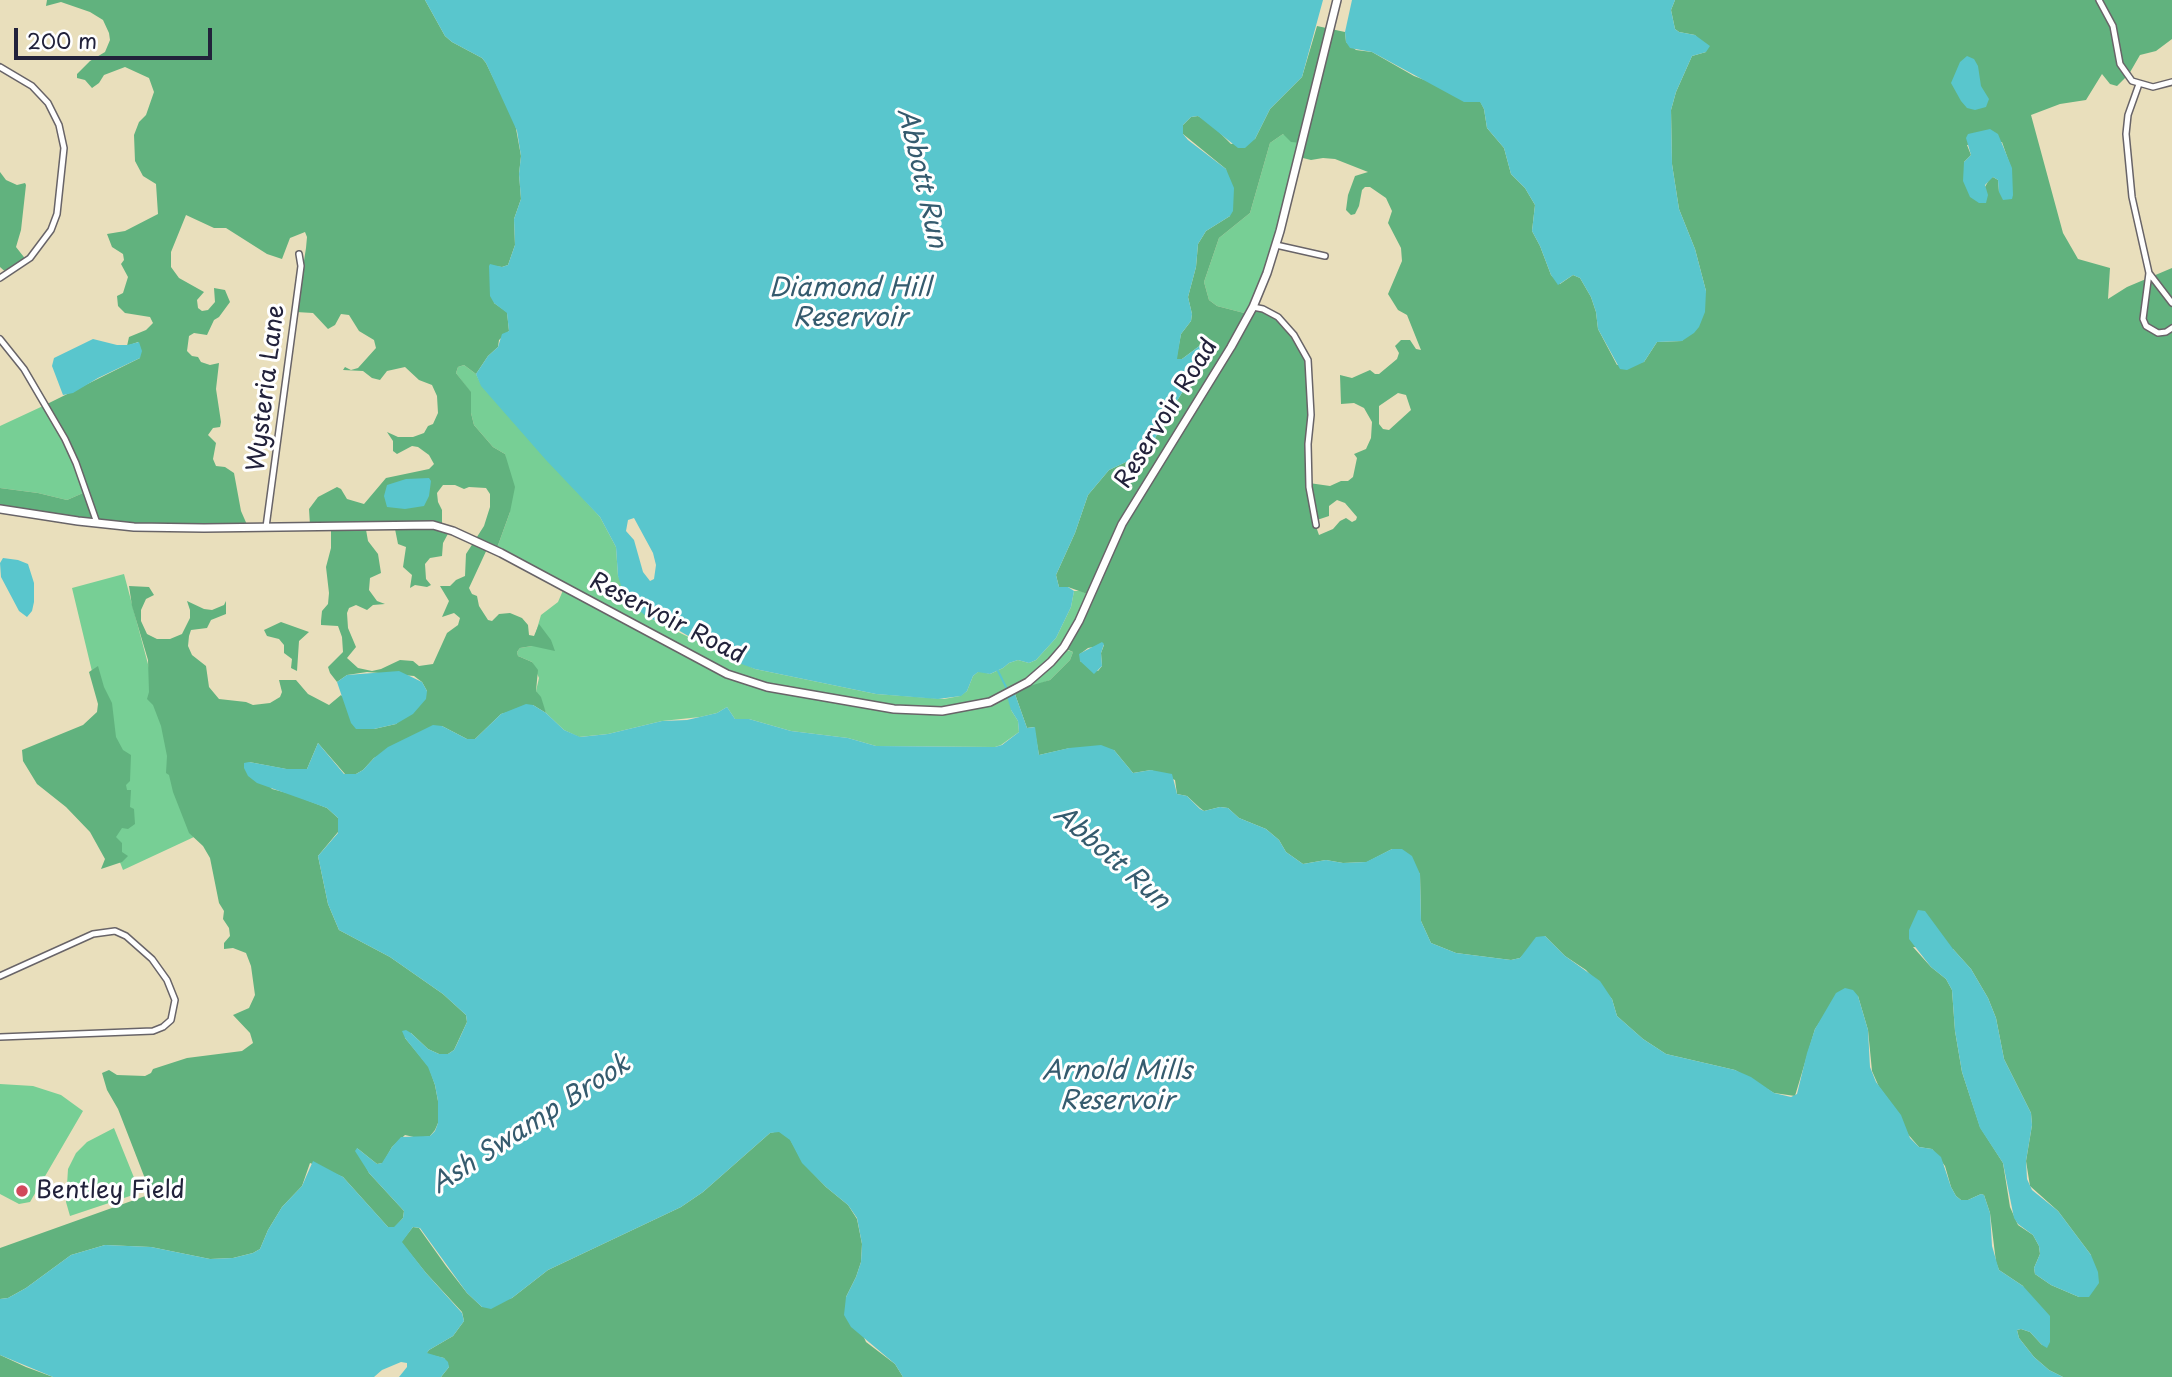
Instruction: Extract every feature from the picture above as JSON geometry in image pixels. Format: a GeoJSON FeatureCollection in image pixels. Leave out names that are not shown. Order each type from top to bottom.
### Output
{"type":"FeatureCollection","features":[{"type":"Feature","properties":{"kind":"street","name":"Reservoir Road"},"geometry":{"type":"LineString","coordinates":[[0,509],[97,523],[147,527],[433,524],[453,530],[501,553],[727,674],[776,690],[871,707],[926,711],[974,706],[1004,696],[1016,691],[1051,662],[1072,634],[1122,524],[1253,307],[1276,245],[1337,0]]}},
{"type":"Feature","properties":{"kind":"street"},"geometry":{"type":"LineString","coordinates":[[2099,0],[2113,26],[2120,64],[2132,81],[2153,87],[2172,82]]}},
{"type":"Feature","properties":{"kind":"street"},"geometry":{"type":"LineString","coordinates":[[0,67],[32,86],[48,103],[60,125],[64,148],[57,214],[51,230],[30,258],[0,278]]}},
{"type":"Feature","properties":{"kind":"street"},"geometry":{"type":"LineString","coordinates":[[2139,85],[2128,115],[2126,134],[2132,197],[2149,272],[2143,319],[2146,326],[2158,332],[2166,332],[2172,328]]}},
{"type":"Feature","properties":{"kind":"street"},"geometry":{"type":"LineString","coordinates":[[1276,245],[1325,256]]}},
{"type":"Feature","properties":{"kind":"street","name":"Wysteria Lane"},"geometry":{"type":"LineString","coordinates":[[266,527],[301,270],[299,254]]}},
{"type":"Feature","properties":{"kind":"street"},"geometry":{"type":"LineString","coordinates":[[2149,272],[2172,303]]}},
{"type":"Feature","properties":{"kind":"street"},"geometry":{"type":"LineString","coordinates":[[1253,307],[1278,317],[1294,335],[1308,360],[1311,415],[1308,444],[1309,488],[1316,525]]}},
{"type":"Feature","properties":{"kind":"street"},"geometry":{"type":"LineString","coordinates":[[0,339],[24,369],[68,445],[97,523]]}},
{"type":"Feature","properties":{"kind":"street"},"geometry":{"type":"LineString","coordinates":[[0,976],[93,934],[115,931],[127,936],[152,960],[167,981],[175,1000],[171,1020],[153,1031],[0,1037]]}},
{"type":"Feature","properties":{"kind":"green space"},"geometry":{"type":"Polygon","coordinates":[[[47,0],[425,0],[445,36],[486,63],[515,123],[521,156],[521,199],[514,219],[515,245],[508,265],[494,266],[494,303],[507,312],[509,331],[499,340],[498,347],[476,374],[464,365],[458,367],[456,373],[471,392],[474,425],[493,447],[505,454],[515,487],[510,512],[497,548],[488,547],[469,588],[472,594],[477,596],[479,606],[488,620],[492,621],[499,614],[510,613],[522,618],[528,625],[529,635],[534,636],[539,624],[551,640],[555,651],[532,646],[520,648],[517,652],[518,656],[532,662],[538,670],[536,691],[546,713],[533,705],[501,714],[475,739],[467,739],[442,726],[374,758],[356,774],[345,774],[318,743],[307,769],[286,769],[249,762],[272,789],[327,808],[338,818],[338,832],[318,856],[328,904],[339,930],[390,957],[443,994],[466,1015],[467,1022],[454,1050],[448,1054],[439,1054],[428,1049],[411,1033],[405,1038],[429,1067],[435,1085],[438,1123],[435,1130],[430,1136],[418,1138],[405,1135],[392,1147],[383,1163],[377,1164],[357,1148],[369,1173],[404,1211],[403,1218],[394,1228],[388,1227],[343,1177],[310,1163],[302,1186],[282,1207],[260,1249],[253,1253],[233,1258],[210,1259],[151,1247],[105,1245],[71,1255],[26,1288],[8,1298],[0,1299],[0,1248],[151,1194],[102,1073],[109,1070],[117,1075],[145,1076],[153,1069],[187,1058],[242,1051],[253,1043],[250,1033],[233,1015],[249,1008],[255,995],[251,966],[246,953],[233,948],[224,949],[224,943],[230,936],[229,928],[223,919],[224,911],[219,903],[210,858],[203,846],[189,833],[166,773],[167,756],[161,726],[153,705],[147,699],[148,660],[129,586],[149,587],[154,595],[146,599],[141,610],[141,621],[147,634],[157,639],[170,639],[182,634],[190,618],[187,601],[212,610],[224,605],[226,601],[226,614],[211,620],[207,628],[191,630],[188,646],[192,655],[206,666],[209,687],[219,699],[253,705],[270,703],[280,697],[282,692],[279,680],[296,680],[308,694],[329,705],[341,695],[374,729],[396,724],[427,691],[422,682],[414,676],[367,672],[347,675],[337,682],[330,673],[328,667],[343,652],[338,626],[321,625],[322,611],[328,604],[326,567],[331,548],[331,526],[310,525],[309,509],[318,497],[337,487],[347,499],[364,504],[386,478],[429,469],[434,464],[429,455],[412,446],[397,454],[393,451],[393,441],[387,432],[398,437],[413,437],[424,433],[428,426],[433,424],[438,413],[437,396],[432,385],[419,380],[405,367],[387,371],[380,380],[363,371],[343,370],[345,367],[351,370],[358,368],[376,348],[374,340],[359,331],[349,315],[341,314],[335,325],[328,329],[313,313],[296,312],[306,248],[305,232],[290,238],[282,259],[267,254],[226,228],[214,228],[186,215],[171,252],[171,267],[179,278],[204,292],[197,300],[198,308],[202,311],[208,310],[215,302],[214,288],[225,290],[230,302],[214,320],[207,335],[194,333],[189,336],[187,351],[201,362],[210,365],[219,363],[216,389],[221,422],[220,427],[213,428],[208,435],[216,443],[213,459],[216,466],[225,467],[234,473],[241,511],[248,527],[111,525],[0,509],[0,488],[67,500],[83,493],[71,451],[43,406],[140,358],[138,342],[127,346],[129,337],[146,330],[153,323],[150,317],[125,313],[118,306],[117,296],[123,293],[128,277],[121,264],[124,260],[123,254],[112,247],[107,234],[125,231],[158,214],[156,184],[143,176],[135,161],[134,135],[139,122],[146,115],[154,92],[149,78],[125,67],[104,75],[92,88],[85,80],[77,78],[77,74],[90,61],[105,52],[110,40],[109,33],[103,20],[90,12],[61,2],[46,6],[47,0]],[[443,485],[437,493],[442,510],[442,525],[450,530],[443,543],[442,556],[430,558],[425,564],[426,579],[431,585],[427,587],[415,585],[410,588],[412,575],[403,567],[406,547],[398,544],[394,524],[365,524],[368,541],[378,554],[381,573],[370,578],[369,590],[377,601],[385,604],[373,605],[367,610],[356,605],[349,608],[348,628],[356,647],[347,658],[358,668],[372,671],[400,660],[413,661],[419,666],[433,664],[447,633],[458,625],[460,618],[454,613],[442,617],[449,601],[440,586],[450,586],[465,576],[466,554],[484,526],[490,507],[490,494],[486,488],[464,489],[455,485],[443,485]]]}},
{"type":"Feature","properties":{"kind":"green space"},"geometry":{"type":"Polygon","coordinates":[[[1675,0],[2172,0],[2172,39],[2156,51],[2140,55],[2129,74],[2117,86],[2110,84],[2102,74],[2086,100],[2060,104],[2031,115],[2063,233],[2078,259],[2110,268],[2108,299],[2127,287],[2172,268],[2172,1377],[2063,1377],[2049,1370],[2034,1357],[2019,1338],[2017,1330],[2030,1332],[2042,1345],[2023,1286],[1999,1270],[1990,1213],[1984,1195],[1968,1200],[1961,1200],[1956,1196],[1945,1166],[1932,1149],[1919,1147],[1906,1132],[1900,1115],[1879,1087],[1872,1071],[1868,1030],[1858,996],[1826,1013],[1815,1029],[1795,1096],[1774,1093],[1735,1070],[1666,1054],[1643,1039],[1617,1016],[1612,999],[1586,970],[1565,956],[1545,936],[1520,958],[1511,960],[1456,953],[1431,943],[1421,921],[1420,874],[1392,849],[1367,862],[1343,863],[1326,860],[1303,864],[1286,852],[1279,840],[1266,829],[1239,818],[1228,808],[1204,811],[1187,796],[1177,794],[1175,780],[1151,770],[1133,773],[1114,750],[1070,748],[1039,755],[1034,727],[1027,728],[1015,694],[1026,687],[1050,680],[1070,660],[1073,652],[1064,648],[1090,595],[1068,587],[1059,587],[1056,575],[1088,495],[1109,470],[1145,457],[1210,347],[1206,341],[1182,359],[1176,360],[1181,334],[1191,321],[1188,297],[1196,267],[1198,244],[1206,231],[1230,216],[1226,169],[1183,134],[1183,125],[1191,117],[1198,116],[1209,122],[1231,144],[1255,139],[1270,109],[1302,77],[1317,26],[1345,32],[1346,42],[1356,50],[1372,52],[1414,76],[1480,101],[1487,128],[1504,148],[1511,174],[1525,188],[1535,205],[1532,231],[1551,275],[1560,284],[1573,275],[1580,278],[1591,297],[1598,329],[1617,365],[1644,362],[1657,342],[1682,341],[1706,291],[1695,249],[1679,209],[1672,164],[1671,110],[1692,56],[1706,52],[1695,35],[1675,29],[1671,10],[1675,0]],[[1283,134],[1270,143],[1250,213],[1219,238],[1204,282],[1209,300],[1217,306],[1248,314],[1251,309],[1268,311],[1300,346],[1308,367],[1309,483],[1330,486],[1348,481],[1353,477],[1357,458],[1354,454],[1366,449],[1371,438],[1372,422],[1364,408],[1354,403],[1341,404],[1340,375],[1352,378],[1370,370],[1379,374],[1397,359],[1399,353],[1395,346],[1401,340],[1410,340],[1416,349],[1421,350],[1407,315],[1398,310],[1388,294],[1402,261],[1401,248],[1388,223],[1392,211],[1386,198],[1370,187],[1365,187],[1355,214],[1351,215],[1346,210],[1355,176],[1368,172],[1335,159],[1311,160],[1299,157],[1302,143],[1291,142],[1283,134]],[[2002,142],[1967,145],[1971,155],[1964,162],[1985,187],[1990,178],[1998,180],[1999,192],[2011,168],[2002,142]],[[1398,393],[1379,406],[1379,424],[1383,429],[1389,430],[1411,410],[1406,395],[1398,393]],[[1337,500],[1329,506],[1329,516],[1314,521],[1319,535],[1333,529],[1346,518],[1352,522],[1356,520],[1357,517],[1345,503],[1337,500]],[[1104,645],[1088,648],[1080,654],[1080,661],[1098,671],[1102,666],[1101,653],[1104,645]],[[1913,947],[1946,979],[1952,990],[1962,1072],[1980,1127],[2003,1163],[2010,1207],[2018,1225],[2033,1235],[2039,1246],[2040,1254],[2034,1268],[2035,1274],[2051,1285],[2079,1297],[2091,1255],[2058,1211],[2030,1186],[2026,1161],[2032,1125],[2031,1113],[2004,1059],[1996,1018],[1988,998],[1971,969],[1953,949],[1913,947]]]}},
{"type":"Feature","properties":{"kind":"green space"},"geometry":{"type":"Polygon","coordinates":[[[1283,134],[1302,143],[1276,243],[1248,314],[1217,306],[1209,300],[1204,282],[1219,238],[1250,213],[1270,143],[1283,134]]]}},
{"type":"Feature","properties":{"kind":"green space"},"geometry":{"type":"Polygon","coordinates":[[[0,172],[6,180],[17,185],[26,185],[21,230],[16,247],[27,261],[9,275],[0,267],[0,172]]]}},
{"type":"Feature","properties":{"kind":"green space"},"geometry":{"type":"Polygon","coordinates":[[[464,365],[476,374],[482,386],[600,517],[616,547],[618,576],[649,618],[755,669],[876,694],[944,699],[960,696],[967,691],[973,676],[979,671],[990,674],[1018,660],[1029,663],[1036,660],[1056,638],[1071,607],[1074,591],[1080,591],[1090,595],[1064,649],[1073,652],[1070,660],[1050,680],[1026,687],[1014,695],[1011,710],[1018,721],[1019,732],[995,747],[876,746],[848,738],[791,731],[749,719],[735,719],[727,707],[717,713],[700,717],[662,721],[608,734],[579,737],[564,730],[546,713],[536,691],[539,678],[532,662],[518,656],[517,652],[520,648],[532,646],[541,615],[558,602],[564,588],[497,548],[510,512],[505,454],[493,447],[474,425],[471,393],[456,373],[458,367],[464,365]]]}},
{"type":"Feature","properties":{"kind":"green space"},"geometry":{"type":"Polygon","coordinates":[[[43,406],[71,451],[83,493],[67,500],[0,488],[0,426],[43,406]]]}},
{"type":"Feature","properties":{"kind":"green space"},"geometry":{"type":"Polygon","coordinates":[[[124,574],[194,837],[123,870],[104,822],[126,813],[72,588],[124,574]]]}},
{"type":"Feature","properties":{"kind":"green space"},"geometry":{"type":"Polygon","coordinates":[[[281,622],[309,632],[299,641],[297,671],[291,668],[292,659],[284,653],[284,645],[279,639],[267,636],[264,630],[281,622]]]}},
{"type":"Feature","properties":{"kind":"green space"},"geometry":{"type":"Polygon","coordinates":[[[98,666],[112,703],[116,737],[123,750],[131,755],[130,781],[126,785],[127,790],[131,790],[130,807],[134,809],[135,824],[128,829],[122,828],[116,837],[122,843],[122,852],[128,856],[122,862],[101,869],[105,859],[90,832],[66,807],[37,784],[23,761],[22,750],[83,725],[97,712],[98,704],[89,672],[98,666]]]}},
{"type":"Feature","properties":{"kind":"green space"},"geometry":{"type":"Polygon","coordinates":[[[0,1084],[33,1086],[61,1095],[83,1111],[30,1202],[19,1204],[0,1194],[0,1084]]]}},
{"type":"Feature","properties":{"kind":"green space"},"geometry":{"type":"Polygon","coordinates":[[[114,1128],[137,1185],[133,1195],[70,1216],[66,1202],[68,1169],[76,1153],[87,1142],[114,1128]]]}},
{"type":"Feature","properties":{"kind":"green space"},"geometry":{"type":"Polygon","coordinates":[[[779,1131],[790,1139],[803,1163],[848,1205],[857,1219],[862,1244],[861,1262],[846,1297],[866,1342],[895,1364],[903,1377],[441,1377],[449,1367],[444,1358],[426,1354],[453,1336],[464,1321],[462,1312],[401,1242],[413,1227],[419,1228],[467,1293],[482,1307],[512,1298],[548,1270],[681,1207],[703,1192],[770,1133],[779,1131]]]}},
{"type":"Feature","properties":{"kind":"green space"},"geometry":{"type":"Polygon","coordinates":[[[0,1355],[26,1367],[53,1377],[0,1377],[0,1355]]]}},
{"type":"Feature","properties":{"kind":"water","name":"Diamond Hill Reservoir"},"geometry":{"type":"Polygon","coordinates":[[[425,0],[1323,0],[1302,77],[1270,109],[1255,139],[1245,148],[1238,148],[1198,116],[1191,117],[1183,125],[1183,134],[1188,140],[1226,169],[1234,188],[1233,211],[1230,216],[1206,231],[1198,244],[1196,267],[1188,297],[1191,321],[1181,334],[1177,359],[1182,359],[1206,341],[1210,347],[1145,457],[1109,470],[1088,495],[1056,575],[1059,587],[1068,587],[1074,591],[1071,607],[1056,638],[1036,660],[1029,663],[1018,660],[990,674],[978,672],[961,696],[938,699],[876,694],[755,669],[728,659],[678,630],[649,618],[626,601],[618,576],[616,547],[600,517],[481,386],[476,374],[498,347],[502,334],[509,331],[507,313],[494,303],[490,296],[489,266],[508,265],[515,245],[514,219],[521,199],[521,156],[517,131],[486,63],[445,36],[425,0]],[[634,518],[628,520],[626,531],[634,540],[643,572],[650,581],[654,579],[656,565],[653,553],[634,518]]]}},
{"type":"Feature","properties":{"kind":"water"},"geometry":{"type":"Polygon","coordinates":[[[1352,0],[1675,0],[1671,10],[1675,29],[1695,35],[1710,46],[1706,52],[1692,56],[1671,110],[1672,164],[1679,209],[1695,249],[1706,291],[1705,312],[1694,333],[1682,341],[1657,342],[1644,362],[1627,370],[1620,369],[1598,329],[1591,297],[1580,278],[1573,275],[1558,285],[1551,275],[1532,231],[1535,205],[1525,188],[1511,174],[1504,148],[1487,128],[1480,102],[1464,102],[1372,52],[1350,48],[1345,32],[1352,0]]]}},
{"type":"Feature","properties":{"kind":"water"},"geometry":{"type":"Polygon","coordinates":[[[1967,56],[1974,59],[1978,66],[1981,86],[1989,99],[1986,107],[1975,110],[1967,108],[1951,83],[1960,62],[1967,56]]]}},
{"type":"Feature","properties":{"kind":"water"},"geometry":{"type":"Polygon","coordinates":[[[1990,129],[1998,134],[2012,168],[2013,195],[2012,199],[2003,200],[1998,180],[1993,177],[1985,185],[1988,195],[1986,203],[1979,203],[1970,197],[1963,181],[1964,162],[1971,155],[1966,138],[1968,134],[1990,129]]]}},
{"type":"Feature","properties":{"kind":"water"},"geometry":{"type":"Polygon","coordinates":[[[93,339],[117,345],[139,342],[142,351],[140,358],[73,393],[63,395],[52,366],[54,358],[93,339]]]}},
{"type":"Feature","properties":{"kind":"water"},"geometry":{"type":"Polygon","coordinates":[[[429,478],[429,496],[424,506],[405,509],[387,507],[384,496],[387,485],[406,479],[429,478]]]}},
{"type":"Feature","properties":{"kind":"water"},"geometry":{"type":"Polygon","coordinates":[[[3,558],[28,564],[34,583],[34,602],[27,617],[19,611],[1,577],[0,563],[3,558]]]}},
{"type":"Feature","properties":{"kind":"water"},"geometry":{"type":"Polygon","coordinates":[[[1102,642],[1102,666],[1094,674],[1080,661],[1079,654],[1102,642]]]}},
{"type":"Feature","properties":{"kind":"water"},"geometry":{"type":"Polygon","coordinates":[[[399,671],[422,682],[427,691],[426,699],[413,714],[396,724],[374,729],[356,729],[351,723],[337,682],[347,675],[399,671]]]}},
{"type":"Feature","properties":{"kind":"water","name":"Arnold Mills Reservoir"},"geometry":{"type":"Polygon","coordinates":[[[1015,694],[1027,728],[1035,727],[1039,755],[1069,748],[1101,745],[1114,750],[1133,773],[1151,770],[1172,774],[1177,794],[1187,796],[1200,809],[1204,811],[1228,808],[1239,818],[1266,829],[1279,840],[1286,852],[1303,864],[1326,860],[1343,863],[1366,862],[1392,849],[1402,849],[1412,856],[1420,874],[1421,921],[1431,943],[1456,953],[1511,960],[1520,958],[1536,937],[1545,936],[1565,956],[1600,981],[1612,999],[1617,1016],[1643,1039],[1666,1054],[1735,1070],[1774,1093],[1791,1097],[1797,1094],[1815,1029],[1836,993],[1845,988],[1853,990],[1858,996],[1868,1030],[1870,1067],[1876,1082],[1901,1115],[1910,1138],[1919,1147],[1932,1149],[1941,1157],[1956,1196],[1961,1200],[1968,1200],[1984,1195],[1990,1213],[1992,1246],[1999,1270],[2023,1286],[2050,1316],[2050,1342],[2047,1348],[2030,1332],[2017,1330],[2019,1338],[2034,1357],[2049,1370],[2063,1377],[903,1377],[895,1364],[851,1327],[844,1315],[846,1297],[861,1262],[862,1244],[857,1218],[848,1205],[802,1163],[790,1140],[779,1132],[770,1133],[703,1192],[681,1207],[548,1270],[512,1298],[491,1309],[482,1307],[467,1293],[420,1228],[413,1227],[402,1242],[462,1313],[464,1321],[453,1336],[427,1353],[444,1358],[448,1362],[449,1367],[441,1377],[399,1377],[407,1367],[407,1363],[401,1362],[382,1370],[374,1377],[53,1377],[0,1355],[0,1299],[8,1298],[26,1288],[71,1255],[105,1245],[151,1247],[210,1259],[233,1258],[253,1253],[260,1249],[282,1207],[302,1186],[313,1161],[343,1177],[388,1227],[394,1227],[403,1218],[404,1211],[369,1173],[355,1151],[357,1148],[377,1164],[382,1163],[401,1137],[430,1136],[435,1131],[438,1123],[438,1101],[435,1085],[428,1067],[402,1031],[411,1033],[428,1049],[439,1054],[448,1054],[457,1044],[467,1022],[466,1015],[443,994],[390,957],[339,930],[328,904],[318,856],[338,833],[338,818],[327,808],[257,783],[248,776],[244,763],[307,769],[318,743],[344,774],[356,774],[388,747],[433,725],[442,726],[467,739],[475,739],[501,714],[526,704],[533,705],[564,730],[580,737],[608,734],[662,721],[687,720],[717,713],[727,707],[735,719],[749,719],[791,731],[848,738],[876,746],[995,747],[1019,732],[1018,721],[1007,696],[1015,694]]]}},
{"type":"Feature","properties":{"kind":"water"},"geometry":{"type":"Polygon","coordinates":[[[1918,910],[1925,911],[1971,969],[1988,998],[1996,1018],[2004,1059],[2031,1113],[2027,1179],[2032,1190],[2058,1211],[2091,1255],[2099,1283],[2089,1297],[2079,1297],[2051,1285],[2035,1274],[2034,1268],[2040,1254],[2039,1246],[2033,1235],[2014,1218],[2003,1163],[1980,1128],[1962,1072],[1952,990],[1946,979],[1931,967],[1909,939],[1909,930],[1918,910]]]}},
{"type":"Feature","properties":{"kind":"waterway","name":"Abbott Run"},"geometry":{"type":"LineString","coordinates":[[998,671],[1008,691]]}},
{"type":"Feature","properties":{"kind":"place","name":"Bentley Field"},"geometry":{"type":"Point","coordinates":[22,1191]}},
{"type":"Feature","properties":{"kind":"water label","name":"Ash Swamp Brook"},"geometry":{"type":"Point","coordinates":[531,1125]}}]}
